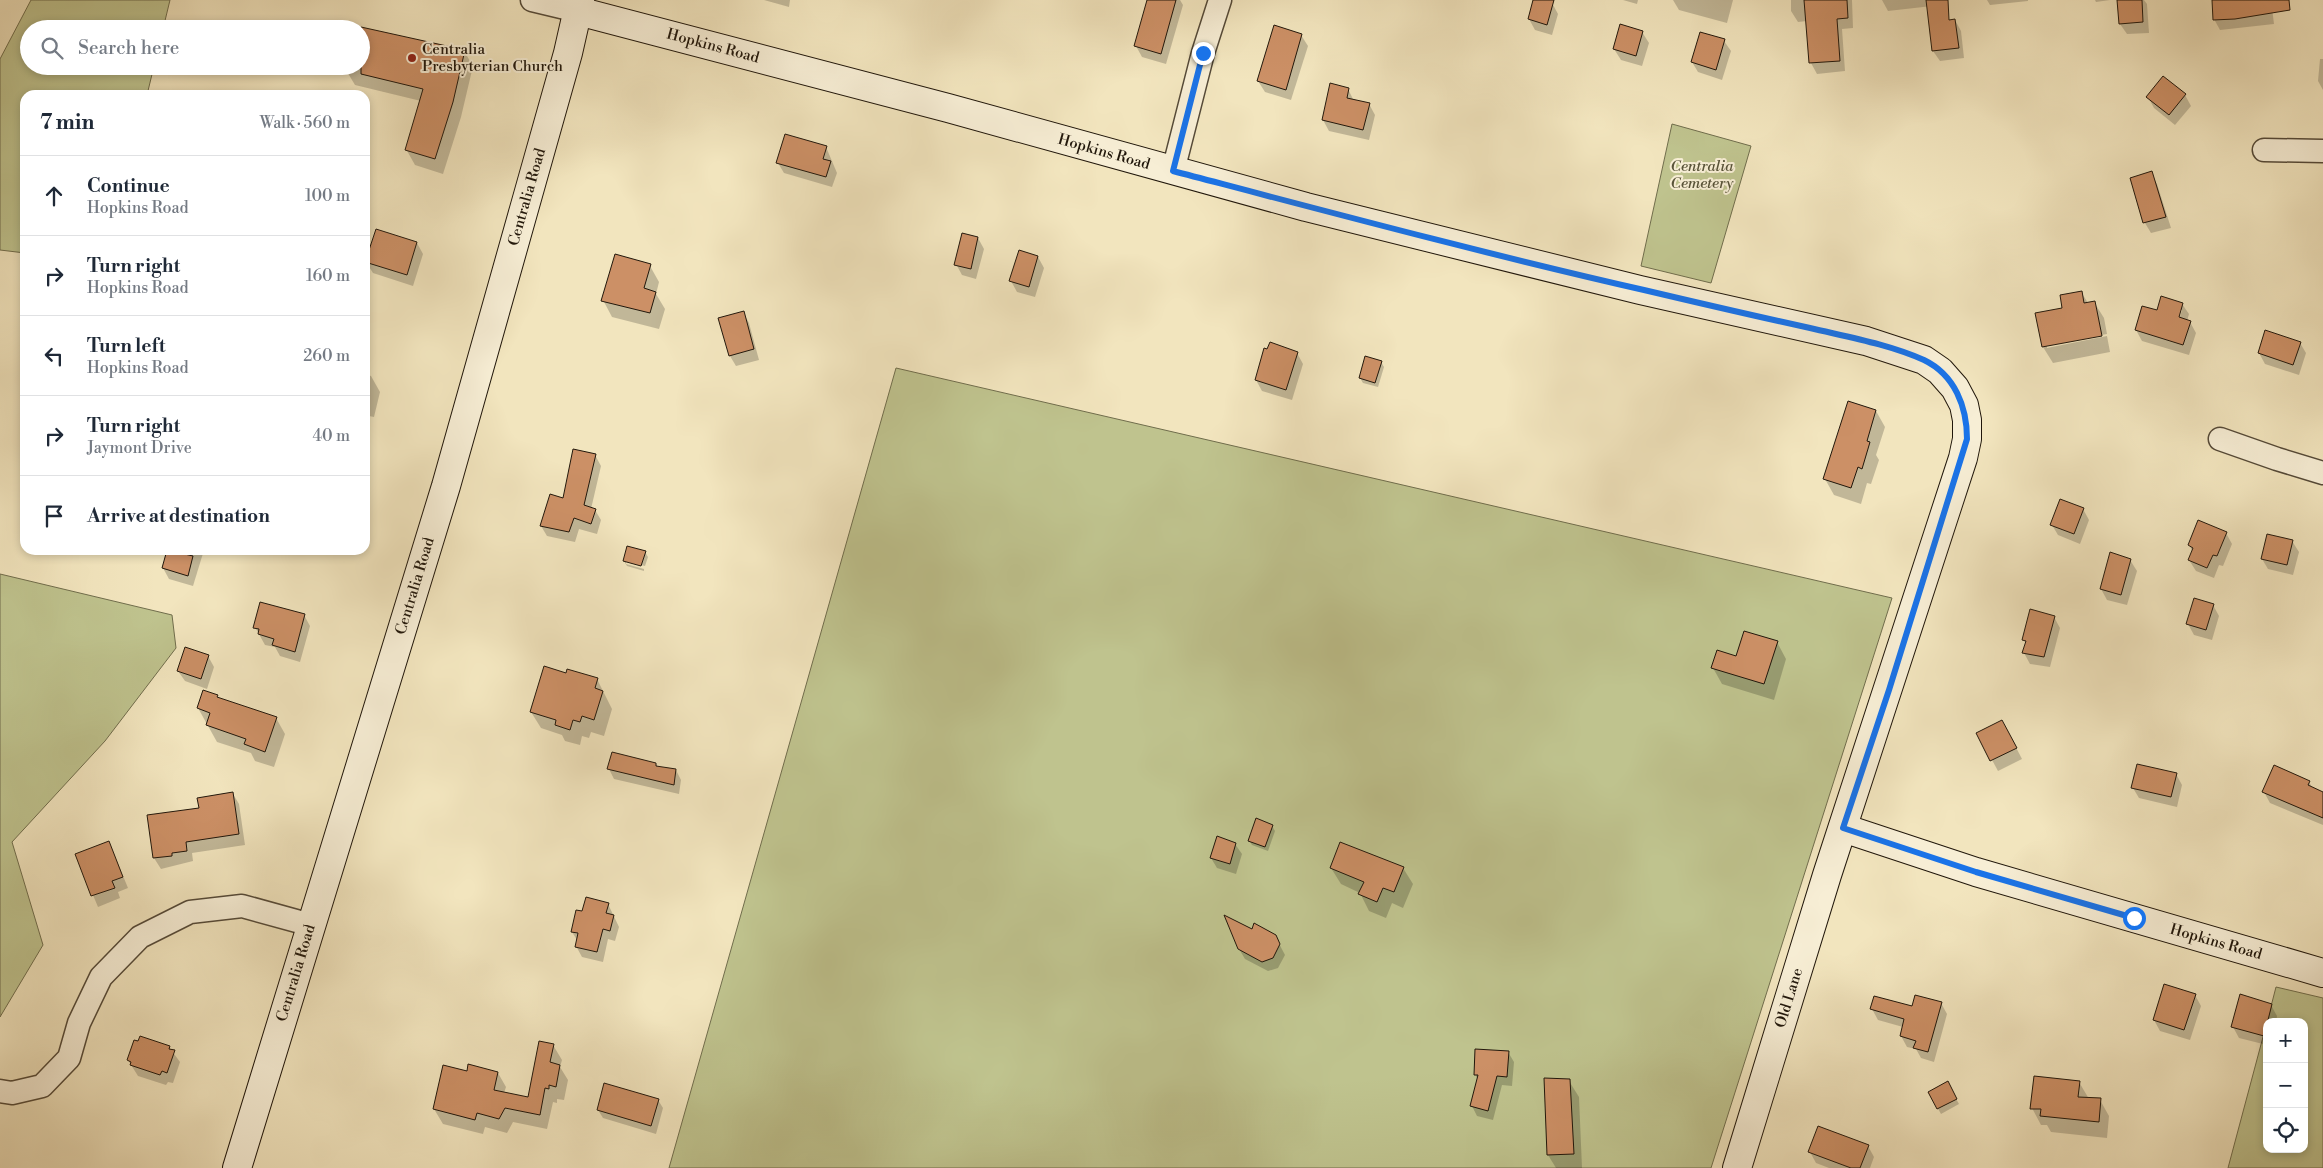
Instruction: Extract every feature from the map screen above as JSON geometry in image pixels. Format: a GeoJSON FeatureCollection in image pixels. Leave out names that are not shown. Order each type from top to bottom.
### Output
{"type":"FeatureCollection","features":[{"type":"Feature","properties":{"kind":"main road","name":"Hopkins Road"},"geometry":{"type":"LineString","coordinates":[[579,5],[1306,207],[1640,290],[1866,341],[1924,360],[1940,371],[1955,388],[1964,405],[1967,420],[1967,439],[1897,664],[1843,828],[1976,872],[2323,973]]}},
{"type":"Feature","properties":{"kind":"main road","name":"Centralia Road"},"geometry":{"type":"LineString","coordinates":[[237,1168],[448,478],[579,5]]}},
{"type":"Feature","properties":{"kind":"main road","name":"Old Lane"},"geometry":{"type":"LineString","coordinates":[[1737,1168],[1843,828]]}},
{"type":"Feature","properties":{"kind":"street","name":"Hopkins Road"},"geometry":{"type":"LineString","coordinates":[[532,0],[579,5]]}},
{"type":"Feature","properties":{"kind":"street"},"geometry":{"type":"LineString","coordinates":[[1173,171],[1203,53],[1220,0]]}},
{"type":"Feature","properties":{"kind":"street"},"geometry":{"type":"LineString","coordinates":[[2264,150],[2323,151]]}},
{"type":"Feature","properties":{"kind":"street"},"geometry":{"type":"LineString","coordinates":[[2220,439],[2323,473]]}},
{"type":"Feature","properties":{"kind":"street"},"geometry":{"type":"LineString","coordinates":[[0,1091],[12,1093],[42,1086],[69,1058],[79,1023],[101,977],[140,936],[190,912],[242,906],[311,925]]}},
{"type":"Feature","properties":{"kind":"green space"},"geometry":{"type":"Polygon","coordinates":[[[31,0],[170,0],[165,20],[20,20],[31,0]]]}},
{"type":"Feature","properties":{"kind":"green space"},"geometry":{"type":"Polygon","coordinates":[[[20,21],[20,75],[152,75],[148,90],[20,90],[20,252],[0,250],[0,59],[20,21]]]}},
{"type":"Feature","properties":{"kind":"green space","name":"Centralia Cemetery"},"geometry":{"type":"Polygon","coordinates":[[[1672,124],[1751,146],[1711,283],[1641,266],[1672,124]]]}},
{"type":"Feature","properties":{"kind":"green space"},"geometry":{"type":"Polygon","coordinates":[[[896,368],[1892,598],[1711,1168],[669,1168],[896,368]]]}},
{"type":"Feature","properties":{"kind":"green space"},"geometry":{"type":"Polygon","coordinates":[[[0,574],[172,615],[176,648],[105,741],[12,842],[43,945],[0,1017],[0,574]]]}},
{"type":"Feature","properties":{"kind":"green space"},"geometry":{"type":"Polygon","coordinates":[[[2276,987],[2323,998],[2323,1168],[2228,1168],[2263,1036],[2263,1153],[2308,1153],[2308,1018],[2268,1018],[2276,987]]]}},
{"type":"Feature","properties":{"kind":"building"},"geometry":{"type":"Polygon","coordinates":[[[1147,0],[1176,0],[1161,54],[1134,46],[1147,0]]]}},
{"type":"Feature","properties":{"kind":"building"},"geometry":{"type":"Polygon","coordinates":[[[1533,0],[1554,0],[1547,25],[1528,19],[1533,0]]]}},
{"type":"Feature","properties":{"kind":"building"},"geometry":{"type":"Polygon","coordinates":[[[1804,0],[1847,0],[1848,18],[1837,19],[1840,61],[1809,63],[1804,0]]]}},
{"type":"Feature","properties":{"kind":"building"},"geometry":{"type":"Polygon","coordinates":[[[1926,0],[1948,0],[1949,20],[1955,19],[1959,48],[1932,51],[1926,0]]]}},
{"type":"Feature","properties":{"kind":"building"},"geometry":{"type":"Polygon","coordinates":[[[2117,0],[2142,0],[2143,22],[2119,24],[2117,0]]]}},
{"type":"Feature","properties":{"kind":"building"},"geometry":{"type":"Polygon","coordinates":[[[2212,0],[2289,0],[2290,10],[2235,19],[2213,20],[2212,0]]]}},
{"type":"Feature","properties":{"kind":"building"},"geometry":{"type":"Polygon","coordinates":[[[1620,24],[1643,31],[1636,56],[1613,49],[1620,24]]]}},
{"type":"Feature","properties":{"kind":"building"},"geometry":{"type":"Polygon","coordinates":[[[1274,25],[1302,34],[1286,90],[1257,81],[1274,25]]]}},
{"type":"Feature","properties":{"kind":"building","name":"Centralia Presbyterian Church"},"geometry":{"type":"Polygon","coordinates":[[[370,29],[465,50],[453,102],[435,159],[405,150],[423,89],[365,75],[370,75],[370,29]]]}},
{"type":"Feature","properties":{"kind":"building"},"geometry":{"type":"Polygon","coordinates":[[[1700,32],[1725,39],[1716,70],[1691,62],[1700,32]]]}},
{"type":"Feature","properties":{"kind":"building"},"geometry":{"type":"Polygon","coordinates":[[[2163,76],[2186,94],[2169,115],[2146,97],[2163,76]]]}},
{"type":"Feature","properties":{"kind":"building"},"geometry":{"type":"Polygon","coordinates":[[[1330,83],[1349,88],[1347,98],[1370,103],[1363,130],[1322,120],[1330,83]]]}},
{"type":"Feature","properties":{"kind":"building"},"geometry":{"type":"Polygon","coordinates":[[[785,134],[827,146],[823,159],[831,161],[826,177],[776,163],[785,134]]]}},
{"type":"Feature","properties":{"kind":"building"},"geometry":{"type":"Polygon","coordinates":[[[2152,171],[2166,217],[2143,223],[2130,178],[2152,171]]]}},
{"type":"Feature","properties":{"kind":"building"},"geometry":{"type":"Polygon","coordinates":[[[376,229],[417,242],[407,275],[370,264],[370,247],[376,229]]]}},
{"type":"Feature","properties":{"kind":"building"},"geometry":{"type":"Polygon","coordinates":[[[962,233],[978,237],[971,269],[954,265],[962,233]]]}},
{"type":"Feature","properties":{"kind":"building"},"geometry":{"type":"Polygon","coordinates":[[[1019,250],[1038,256],[1029,287],[1009,281],[1019,250]]]}},
{"type":"Feature","properties":{"kind":"building"},"geometry":{"type":"Polygon","coordinates":[[[615,254],[651,264],[644,288],[656,292],[650,313],[601,301],[615,254]]]}},
{"type":"Feature","properties":{"kind":"building"},"geometry":{"type":"Polygon","coordinates":[[[2082,291],[2084,303],[2095,301],[2102,336],[2042,347],[2035,313],[2062,308],[2060,295],[2082,291]]]}},
{"type":"Feature","properties":{"kind":"building"},"geometry":{"type":"Polygon","coordinates":[[[2161,296],[2183,303],[2179,317],[2191,321],[2183,345],[2135,330],[2142,306],[2157,310],[2161,296]]]}},
{"type":"Feature","properties":{"kind":"building"},"geometry":{"type":"Polygon","coordinates":[[[744,311],[754,349],[729,356],[718,318],[744,311]]]}},
{"type":"Feature","properties":{"kind":"building"},"geometry":{"type":"Polygon","coordinates":[[[2265,330],[2301,342],[2293,365],[2258,353],[2265,330]]]}},
{"type":"Feature","properties":{"kind":"building"},"geometry":{"type":"Polygon","coordinates":[[[1270,342],[1298,352],[1286,390],[1255,380],[1264,348],[1267,349],[1270,342]]]}},
{"type":"Feature","properties":{"kind":"building"},"geometry":{"type":"Polygon","coordinates":[[[1365,356],[1382,361],[1375,383],[1359,378],[1365,356]]]}},
{"type":"Feature","properties":{"kind":"building"},"geometry":{"type":"Polygon","coordinates":[[[1848,401],[1876,410],[1867,441],[1870,442],[1862,469],[1858,467],[1851,488],[1823,479],[1848,401]]]}},
{"type":"Feature","properties":{"kind":"building"},"geometry":{"type":"Polygon","coordinates":[[[573,449],[596,454],[584,505],[596,509],[591,524],[574,518],[569,532],[540,526],[550,494],[563,498],[573,449]]]}},
{"type":"Feature","properties":{"kind":"building"},"geometry":{"type":"Polygon","coordinates":[[[2060,499],[2084,508],[2074,534],[2050,525],[2060,499]]]}},
{"type":"Feature","properties":{"kind":"building"},"geometry":{"type":"Polygon","coordinates":[[[2198,520],[2227,532],[2217,556],[2213,555],[2207,568],[2188,560],[2193,548],[2188,545],[2198,520]]]}},
{"type":"Feature","properties":{"kind":"building"},"geometry":{"type":"Polygon","coordinates":[[[2267,534],[2293,540],[2287,565],[2261,559],[2267,534]]]}},
{"type":"Feature","properties":{"kind":"building"},"geometry":{"type":"Polygon","coordinates":[[[627,546],[646,551],[641,566],[623,561],[627,546]]]}},
{"type":"Feature","properties":{"kind":"building"},"geometry":{"type":"Polygon","coordinates":[[[2110,552],[2131,559],[2121,595],[2100,589],[2110,552]]]}},
{"type":"Feature","properties":{"kind":"building"},"geometry":{"type":"Polygon","coordinates":[[[166,555],[193,556],[188,576],[162,568],[166,555]]]}},
{"type":"Feature","properties":{"kind":"building"},"geometry":{"type":"Polygon","coordinates":[[[2194,598],[2214,604],[2206,630],[2186,624],[2194,598]]]}},
{"type":"Feature","properties":{"kind":"building"},"geometry":{"type":"Polygon","coordinates":[[[260,602],[305,614],[295,652],[272,645],[274,639],[258,634],[259,629],[253,628],[260,602]]]}},
{"type":"Feature","properties":{"kind":"building"},"geometry":{"type":"Polygon","coordinates":[[[2030,609],[2055,616],[2044,657],[2022,653],[2026,641],[2022,640],[2030,609]]]}},
{"type":"Feature","properties":{"kind":"building"},"geometry":{"type":"Polygon","coordinates":[[[1744,631],[1778,641],[1764,684],[1711,668],[1717,650],[1736,656],[1744,631]]]}},
{"type":"Feature","properties":{"kind":"building"},"geometry":{"type":"Polygon","coordinates":[[[185,647],[209,655],[201,679],[177,671],[185,647]]]}},
{"type":"Feature","properties":{"kind":"building"},"geometry":{"type":"Polygon","coordinates":[[[544,666],[566,673],[567,669],[598,678],[595,688],[603,691],[594,720],[582,716],[580,722],[573,720],[570,730],[555,725],[556,720],[530,712],[544,666]]]}},
{"type":"Feature","properties":{"kind":"building"},"geometry":{"type":"Polygon","coordinates":[[[203,690],[218,695],[217,697],[277,717],[265,752],[244,744],[246,739],[206,725],[210,713],[197,708],[203,690]]]}},
{"type":"Feature","properties":{"kind":"building"},"geometry":{"type":"Polygon","coordinates":[[[2002,720],[2017,748],[1990,761],[1976,733],[2002,720]]]}},
{"type":"Feature","properties":{"kind":"building"},"geometry":{"type":"Polygon","coordinates":[[[612,752],[656,763],[656,766],[676,769],[674,785],[607,769],[612,752]]]}},
{"type":"Feature","properties":{"kind":"building"},"geometry":{"type":"Polygon","coordinates":[[[2137,764],[2177,773],[2171,797],[2131,788],[2137,764]]]}},
{"type":"Feature","properties":{"kind":"building"},"geometry":{"type":"Polygon","coordinates":[[[2274,765],[2310,781],[2308,785],[2323,792],[2323,818],[2262,792],[2274,765]]]}},
{"type":"Feature","properties":{"kind":"building"},"geometry":{"type":"Polygon","coordinates":[[[233,792],[239,834],[186,842],[187,851],[172,853],[172,856],[153,858],[147,815],[199,808],[197,798],[233,792]]]}},
{"type":"Feature","properties":{"kind":"building"},"geometry":{"type":"Polygon","coordinates":[[[1256,818],[1273,825],[1265,847],[1248,841],[1256,818]]]}},
{"type":"Feature","properties":{"kind":"building"},"geometry":{"type":"Polygon","coordinates":[[[1217,836],[1236,843],[1230,864],[1210,858],[1217,836]]]}},
{"type":"Feature","properties":{"kind":"building"},"geometry":{"type":"Polygon","coordinates":[[[109,841],[123,877],[112,881],[115,888],[91,896],[75,854],[109,841]]]}},
{"type":"Feature","properties":{"kind":"building"},"geometry":{"type":"Polygon","coordinates":[[[1340,842],[1404,867],[1394,892],[1383,888],[1377,902],[1358,894],[1364,882],[1330,868],[1340,842]]]}},
{"type":"Feature","properties":{"kind":"building"},"geometry":{"type":"Polygon","coordinates":[[[586,897],[609,903],[606,913],[614,915],[610,931],[603,929],[597,952],[575,947],[578,933],[571,932],[576,910],[582,911],[586,897]]]}},
{"type":"Feature","properties":{"kind":"building"},"geometry":{"type":"Polygon","coordinates":[[[1224,915],[1252,929],[1254,923],[1276,935],[1280,944],[1273,958],[1262,962],[1238,949],[1224,915]]]}},
{"type":"Feature","properties":{"kind":"building"},"geometry":{"type":"Polygon","coordinates":[[[2164,984],[2196,994],[2184,1030],[2153,1020],[2164,984]]]}},
{"type":"Feature","properties":{"kind":"building"},"geometry":{"type":"Polygon","coordinates":[[[2240,994],[2272,1004],[2268,1018],[2263,1018],[2263,1036],[2231,1027],[2240,994]]]}},
{"type":"Feature","properties":{"kind":"building"},"geometry":{"type":"Polygon","coordinates":[[[1915,995],[1942,1002],[1928,1052],[1913,1048],[1916,1041],[1900,1036],[1904,1019],[1870,1009],[1874,996],[1912,1006],[1915,995]]]}},
{"type":"Feature","properties":{"kind":"building"},"geometry":{"type":"Polygon","coordinates":[[[140,1036],[170,1046],[169,1049],[175,1050],[167,1073],[162,1071],[160,1075],[130,1065],[131,1062],[127,1060],[134,1040],[138,1041],[140,1036]]]}},
{"type":"Feature","properties":{"kind":"building"},"geometry":{"type":"Polygon","coordinates":[[[539,1041],[554,1044],[550,1062],[560,1065],[556,1087],[549,1085],[549,1089],[545,1088],[540,1115],[505,1108],[499,1119],[477,1113],[475,1120],[433,1109],[443,1065],[467,1071],[468,1064],[498,1072],[494,1090],[528,1097],[539,1041]]]}},
{"type":"Feature","properties":{"kind":"building"},"geometry":{"type":"Polygon","coordinates":[[[1475,1049],[1509,1051],[1507,1077],[1497,1076],[1488,1111],[1470,1106],[1478,1075],[1474,1075],[1475,1049]]]}},
{"type":"Feature","properties":{"kind":"building"},"geometry":{"type":"Polygon","coordinates":[[[2034,1076],[2080,1081],[2078,1097],[2101,1098],[2099,1122],[2040,1116],[2041,1109],[2030,1109],[2034,1076]]]}},
{"type":"Feature","properties":{"kind":"building"},"geometry":{"type":"Polygon","coordinates":[[[1544,1078],[1570,1079],[1574,1154],[1547,1155],[1544,1078]]]}},
{"type":"Feature","properties":{"kind":"building"},"geometry":{"type":"Polygon","coordinates":[[[1948,1081],[1957,1099],[1937,1109],[1928,1092],[1948,1081]]]}},
{"type":"Feature","properties":{"kind":"building"},"geometry":{"type":"Polygon","coordinates":[[[604,1083],[659,1099],[651,1126],[597,1110],[604,1083]]]}},
{"type":"Feature","properties":{"kind":"building"},"geometry":{"type":"Polygon","coordinates":[[[1818,1126],[1869,1145],[1860,1168],[1851,1168],[1808,1152],[1818,1126]]]}},
{"type":"Feature","properties":{"kind":"place","name":"Centralia Presbyterian Church"},"geometry":{"type":"Point","coordinates":[412,58]}},
{"type":"Feature","properties":{"kind":"route"},"geometry":{"type":"LineString","coordinates":[[1203,53],[1173,171],[1306,207],[1640,290],[1866,341],[1924,360],[1940,371],[1955,388],[1964,405],[1967,420],[1967,439],[1963,458],[1843,828],[1976,872],[2134,918]]}}]}
